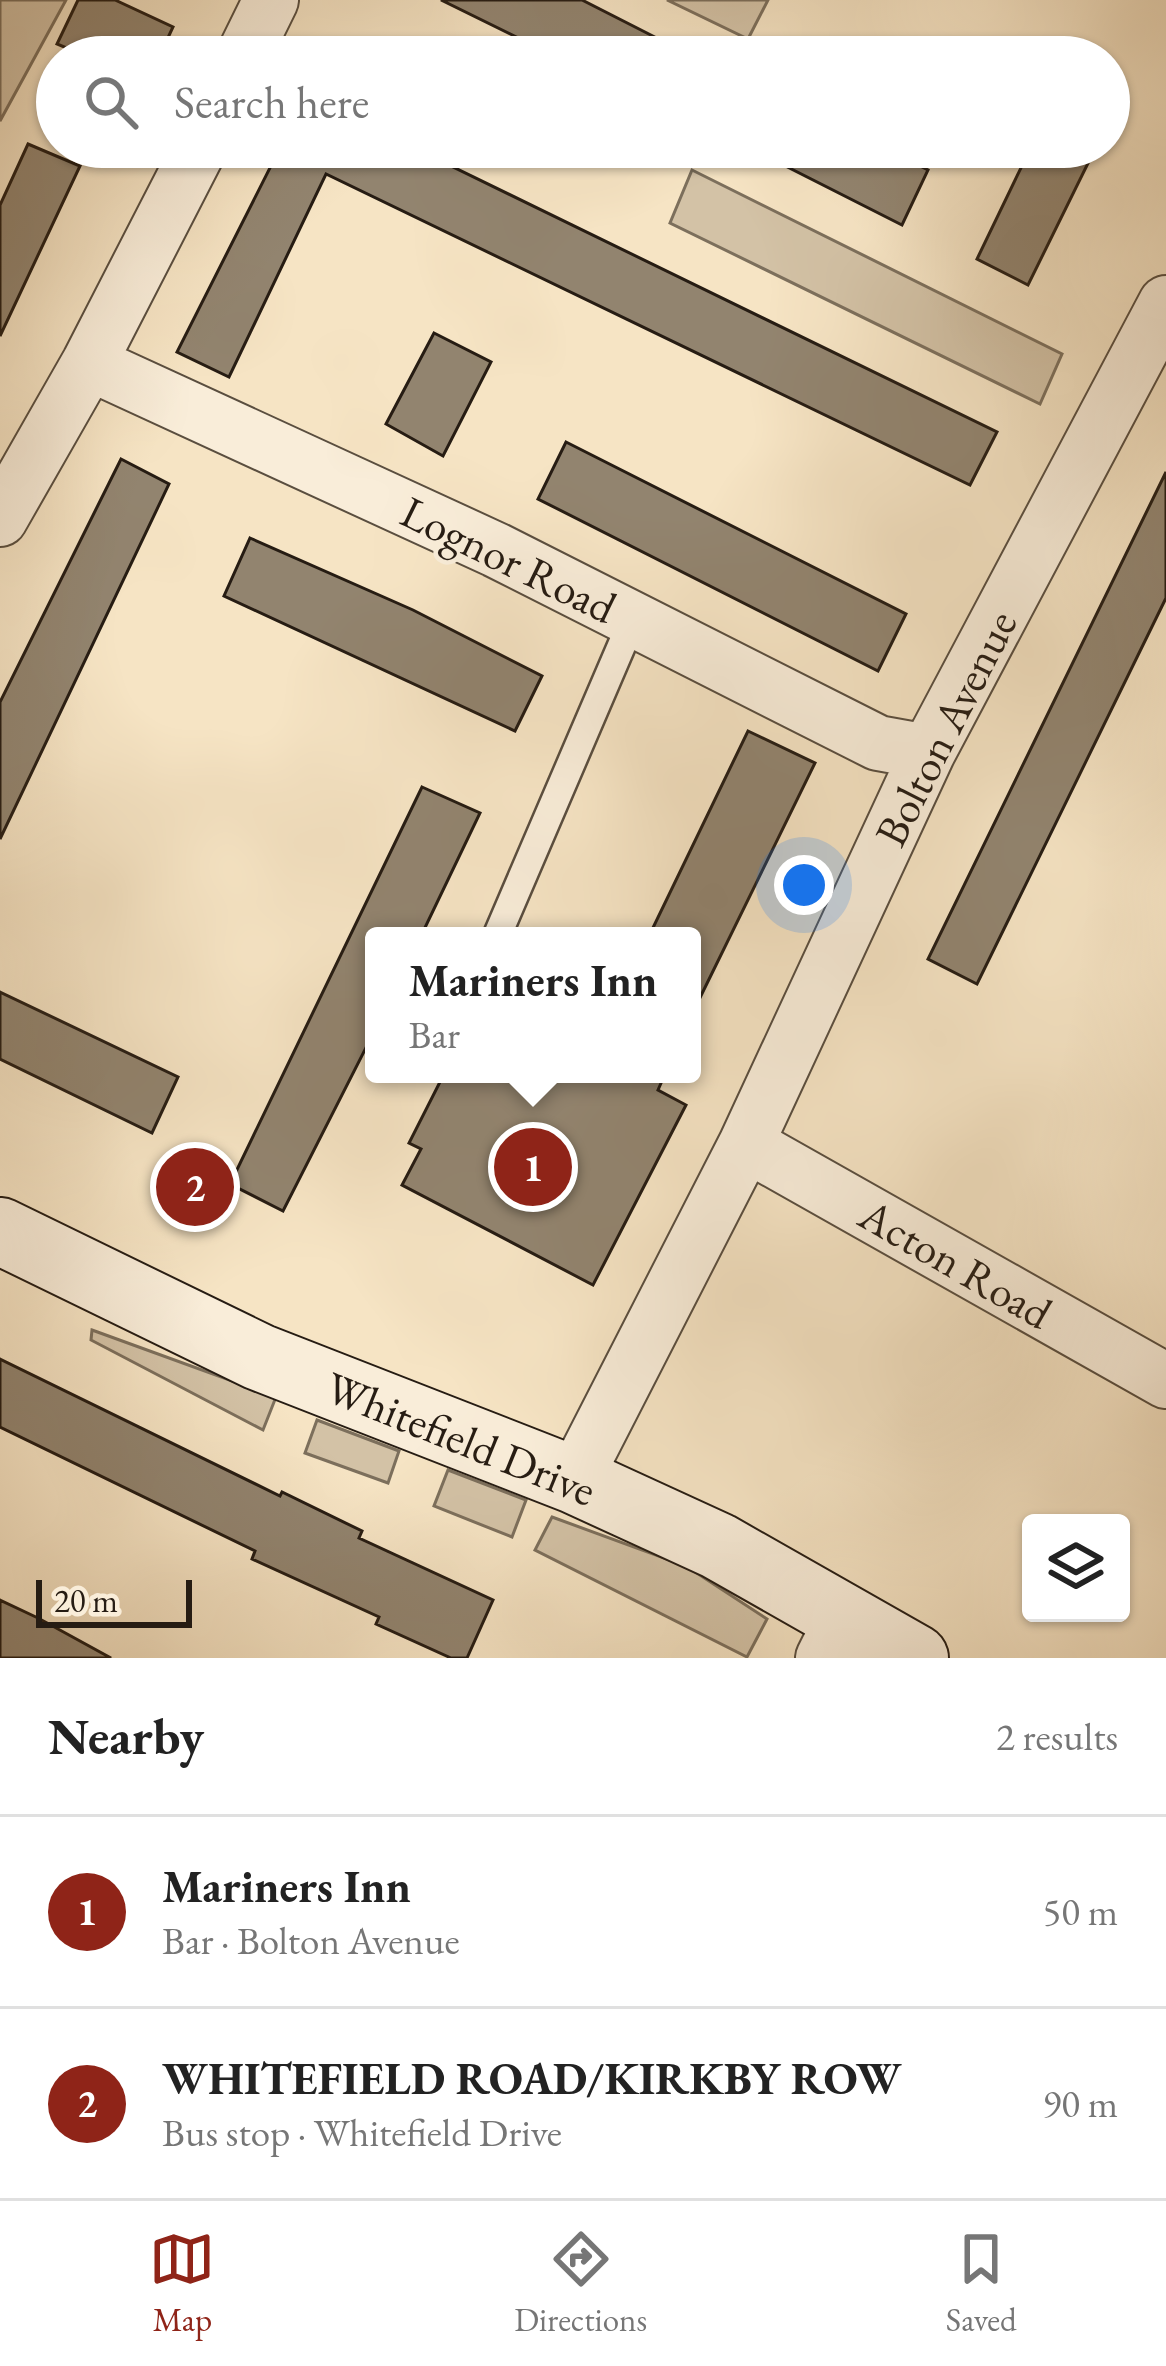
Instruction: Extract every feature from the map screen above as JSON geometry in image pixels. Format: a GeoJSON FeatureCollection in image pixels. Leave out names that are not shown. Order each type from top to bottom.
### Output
{"type":"FeatureCollection","features":[{"type":"Feature","properties":{"kind":"main road","name":"Whitefield Drive"},"geometry":{"type":"LineString","coordinates":[[0,1231],[259,1358],[574,1480],[718,1546],[833,1638],[915,1658]]}},
{"type":"Feature","properties":{"kind":"street"},"geometry":{"type":"LineString","coordinates":[[253,36],[271,0]]}},
{"type":"Feature","properties":{"kind":"street"},"geometry":{"type":"LineString","coordinates":[[0,519],[89,363],[189,168]]}},
{"type":"Feature","properties":{"kind":"street","name":"Bolton Avenue"},"geometry":{"type":"LineString","coordinates":[[574,1480],[746,1144],[928,752],[1166,303]]}},
{"type":"Feature","properties":{"kind":"street","name":"Lognor Road"},"geometry":{"type":"LineString","coordinates":[[89,363],[633,619],[878,743],[928,752]]}},
{"type":"Feature","properties":{"kind":"street","name":"Acton Road"},"geometry":{"type":"LineString","coordinates":[[746,1144],[1162,1369]]}},
{"type":"Feature","properties":{"kind":"lane"},"geometry":{"type":"LineString","coordinates":[[501,927],[633,619]]}},
{"type":"Feature","properties":{"kind":"shaded area"},"geometry":{"type":"Polygon","coordinates":[[[0,0],[66,0],[46,36],[36,36],[36,55],[0,121],[0,0]]]}},
{"type":"Feature","properties":{"kind":"shaded area"},"geometry":{"type":"Polygon","coordinates":[[[667,0],[768,0],[750,36],[667,0]]]}},
{"type":"Feature","properties":{"kind":"shaded area"},"geometry":{"type":"Polygon","coordinates":[[[692,170],[1062,354],[1040,404],[670,223],[692,170]]]}},
{"type":"Feature","properties":{"kind":"shaded area"},"geometry":{"type":"Polygon","coordinates":[[[92,1330],[276,1397],[263,1430],[91,1340],[92,1330]]]}},
{"type":"Feature","properties":{"kind":"shaded area"},"geometry":{"type":"Polygon","coordinates":[[[317,1420],[399,1451],[388,1483],[305,1453],[317,1420]]]}},
{"type":"Feature","properties":{"kind":"shaded area"},"geometry":{"type":"Polygon","coordinates":[[[448,1470],[526,1500],[512,1537],[434,1506],[448,1470]]]}},
{"type":"Feature","properties":{"kind":"shaded area"},"geometry":{"type":"Polygon","coordinates":[[[552,1517],[686,1566],[767,1619],[747,1657],[535,1550],[552,1517]]]}},
{"type":"Feature","properties":{"kind":"building"},"geometry":{"type":"Polygon","coordinates":[[[78,0],[115,0],[173,27],[169,36],[61,36],[78,0]]]}},
{"type":"Feature","properties":{"kind":"building"},"geometry":{"type":"Polygon","coordinates":[[[441,0],[582,0],[653,36],[514,36],[441,0]]]}},
{"type":"Feature","properties":{"kind":"building"},"geometry":{"type":"Polygon","coordinates":[[[28,144],[36,147],[36,168],[79,168],[0,336],[0,205],[28,144]]]}},
{"type":"Feature","properties":{"kind":"building"},"geometry":{"type":"Polygon","coordinates":[[[270,168],[455,168],[997,432],[970,485],[326,174],[229,377],[177,352],[270,168]]]}},
{"type":"Feature","properties":{"kind":"building"},"geometry":{"type":"Polygon","coordinates":[[[789,168],[928,170],[902,225],[789,168]]]}},
{"type":"Feature","properties":{"kind":"building"},"geometry":{"type":"Polygon","coordinates":[[[1021,168],[1086,168],[1028,285],[977,259],[1021,168]]]}},
{"type":"Feature","properties":{"kind":"building"},"geometry":{"type":"Polygon","coordinates":[[[434,333],[491,362],[443,456],[386,424],[434,333]]]}},
{"type":"Feature","properties":{"kind":"building"},"geometry":{"type":"Polygon","coordinates":[[[566,442],[906,614],[878,671],[538,499],[566,442]]]}},
{"type":"Feature","properties":{"kind":"building"},"geometry":{"type":"Polygon","coordinates":[[[121,459],[169,484],[0,839],[0,702],[121,459]]]}},
{"type":"Feature","properties":{"kind":"building"},"geometry":{"type":"Polygon","coordinates":[[[1166,472],[1166,598],[977,984],[928,959],[1166,472]]]}},
{"type":"Feature","properties":{"kind":"building"},"geometry":{"type":"Polygon","coordinates":[[[250,538],[413,610],[542,676],[515,731],[224,596],[250,538]]]}},
{"type":"Feature","properties":{"kind":"building"},"geometry":{"type":"Polygon","coordinates":[[[748,731],[815,763],[701,996],[701,927],[653,927],[748,731]]]}},
{"type":"Feature","properties":{"kind":"building"},"geometry":{"type":"Polygon","coordinates":[[[422,787],[480,813],[425,927],[365,927],[365,1050],[283,1211],[230,1184],[422,787]]]}},
{"type":"Feature","properties":{"kind":"building"},"geometry":{"type":"Polygon","coordinates":[[[0,992],[178,1077],[152,1133],[0,1059],[0,992]]]}},
{"type":"Feature","properties":{"kind":"building"},"geometry":{"type":"Polygon","coordinates":[[[439,1083],[661,1083],[658,1090],[686,1105],[593,1285],[402,1185],[421,1149],[409,1143],[439,1083]]]}},
{"type":"Feature","properties":{"kind":"building"},"geometry":{"type":"Polygon","coordinates":[[[0,1359],[362,1531],[359,1538],[493,1600],[467,1658],[451,1658],[376,1624],[379,1617],[252,1559],[255,1551],[0,1427],[0,1359]]]}},
{"type":"Feature","properties":{"kind":"building"},"geometry":{"type":"Polygon","coordinates":[[[0,1600],[38,1618],[111,1658],[0,1658],[0,1600]]]}},
{"type":"Feature","properties":{"kind":"place","name":"Mariners Inn"},"geometry":{"type":"Point","coordinates":[533,1167]}},
{"type":"Feature","properties":{"kind":"place","name":"WHITEFIELD ROAD/KIRKBY ROW"},"geometry":{"type":"Point","coordinates":[195,1187]}}]}
